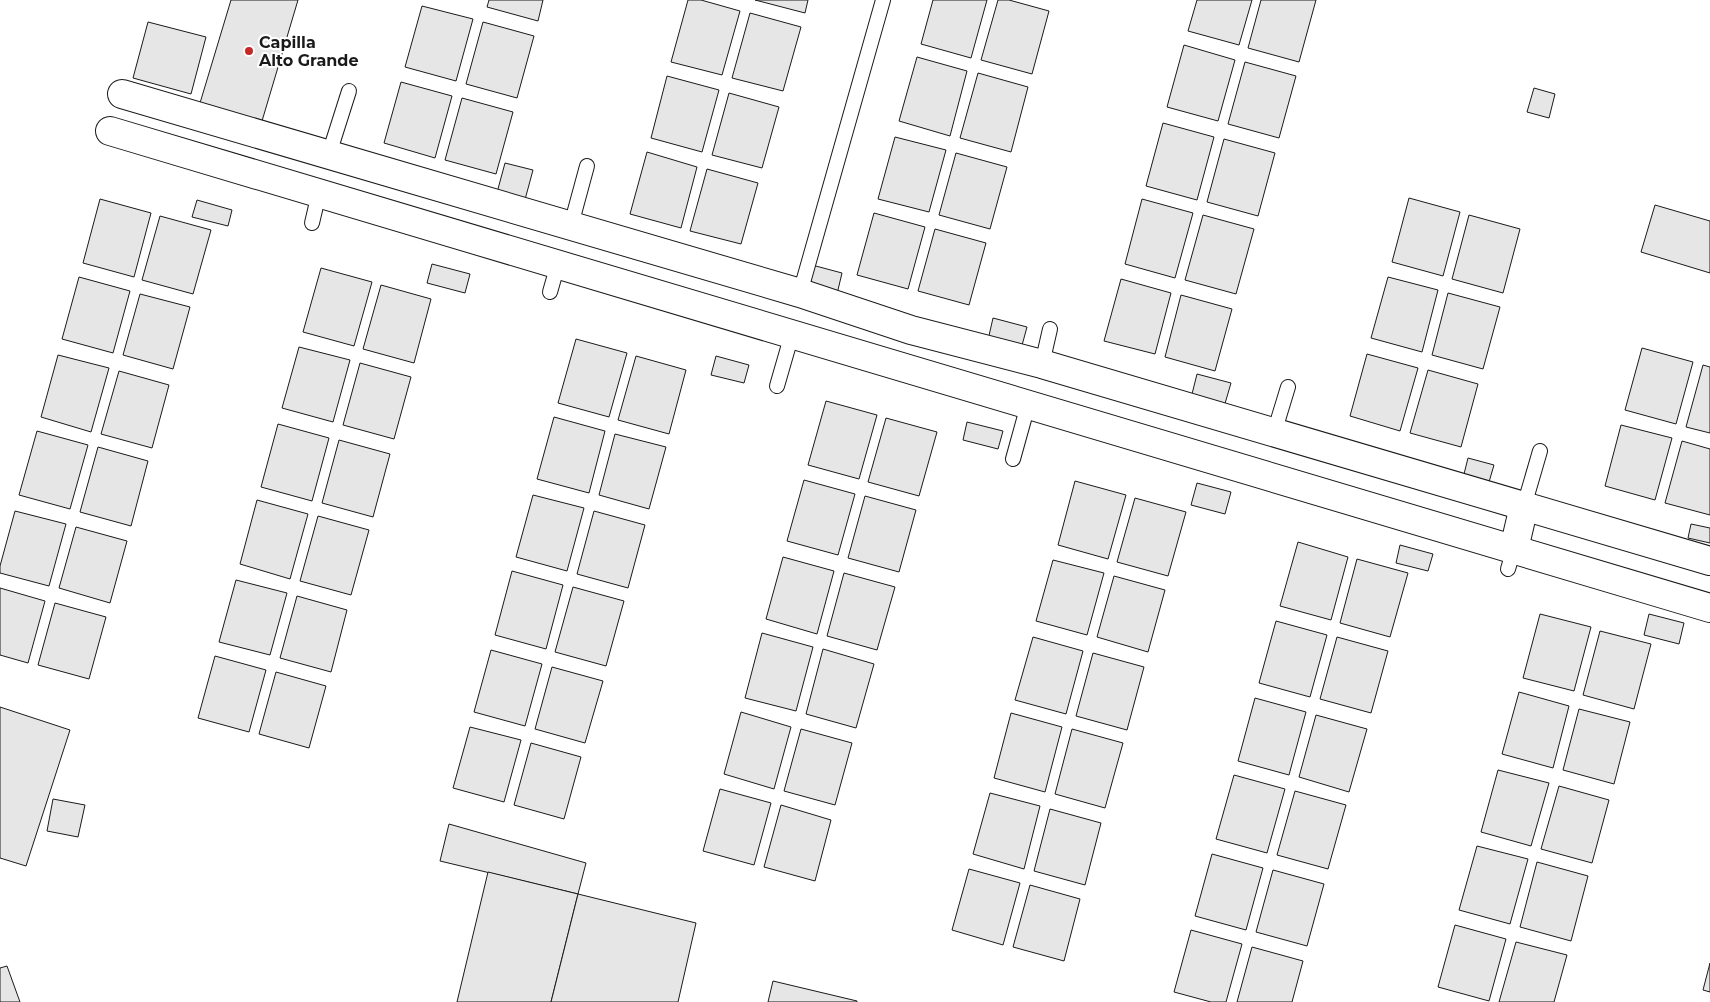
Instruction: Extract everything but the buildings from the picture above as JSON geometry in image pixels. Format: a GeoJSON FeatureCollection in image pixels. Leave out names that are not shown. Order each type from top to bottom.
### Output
{"type":"FeatureCollection","features":[{"type":"Feature","properties":{"kind":"street"},"geometry":{"type":"LineString","coordinates":[[122,94],[800,293],[911,330],[1042,364],[1710,561]]}},
{"type":"Feature","properties":{"kind":"street"},"geometry":{"type":"LineString","coordinates":[[110,131],[1028,405],[1261,482],[1511,559],[1710,608]]}},
{"type":"Feature","properties":{"kind":"street"},"geometry":{"type":"LineString","coordinates":[[319,193],[329,154]]}},
{"type":"Feature","properties":{"kind":"street"},"geometry":{"type":"LineString","coordinates":[[558,264],[571,225]]}},
{"type":"Feature","properties":{"kind":"street"},"geometry":{"type":"LineString","coordinates":[[792,334],[800,293]]}},
{"type":"Feature","properties":{"kind":"street"},"geometry":{"type":"LineString","coordinates":[[1028,405],[1042,364]]}},
{"type":"Feature","properties":{"kind":"street"},"geometry":{"type":"LineString","coordinates":[[1261,482],[1274,433]]}},
{"type":"Feature","properties":{"kind":"street"},"geometry":{"type":"LineString","coordinates":[[1511,559],[1524,506]]}},
{"type":"Feature","properties":{"kind":"lane"},"geometry":{"type":"LineString","coordinates":[[800,293],[883,0]]}},
{"type":"Feature","properties":{"kind":"lane"},"geometry":{"type":"LineString","coordinates":[[329,154],[349,91]]}},
{"type":"Feature","properties":{"kind":"lane"},"geometry":{"type":"LineString","coordinates":[[571,225],[587,166]]}},
{"type":"Feature","properties":{"kind":"lane"},"geometry":{"type":"LineString","coordinates":[[312,223],[319,193]]}},
{"type":"Feature","properties":{"kind":"lane"},"geometry":{"type":"LineString","coordinates":[[550,292],[558,264]]}},
{"type":"Feature","properties":{"kind":"lane"},"geometry":{"type":"LineString","coordinates":[[1042,364],[1050,329]]}},
{"type":"Feature","properties":{"kind":"lane"},"geometry":{"type":"LineString","coordinates":[[777,386],[792,334]]}},
{"type":"Feature","properties":{"kind":"lane"},"geometry":{"type":"LineString","coordinates":[[1274,433],[1288,387]]}},
{"type":"Feature","properties":{"kind":"lane"},"geometry":{"type":"LineString","coordinates":[[1012,459],[1028,405]]}},
{"type":"Feature","properties":{"kind":"lane"},"geometry":{"type":"LineString","coordinates":[[1524,506],[1540,451]]}},
{"type":"Feature","properties":{"kind":"place","name":"Capilla Alto Grande"},"geometry":{"type":"Point","coordinates":[249,51]}}]}
